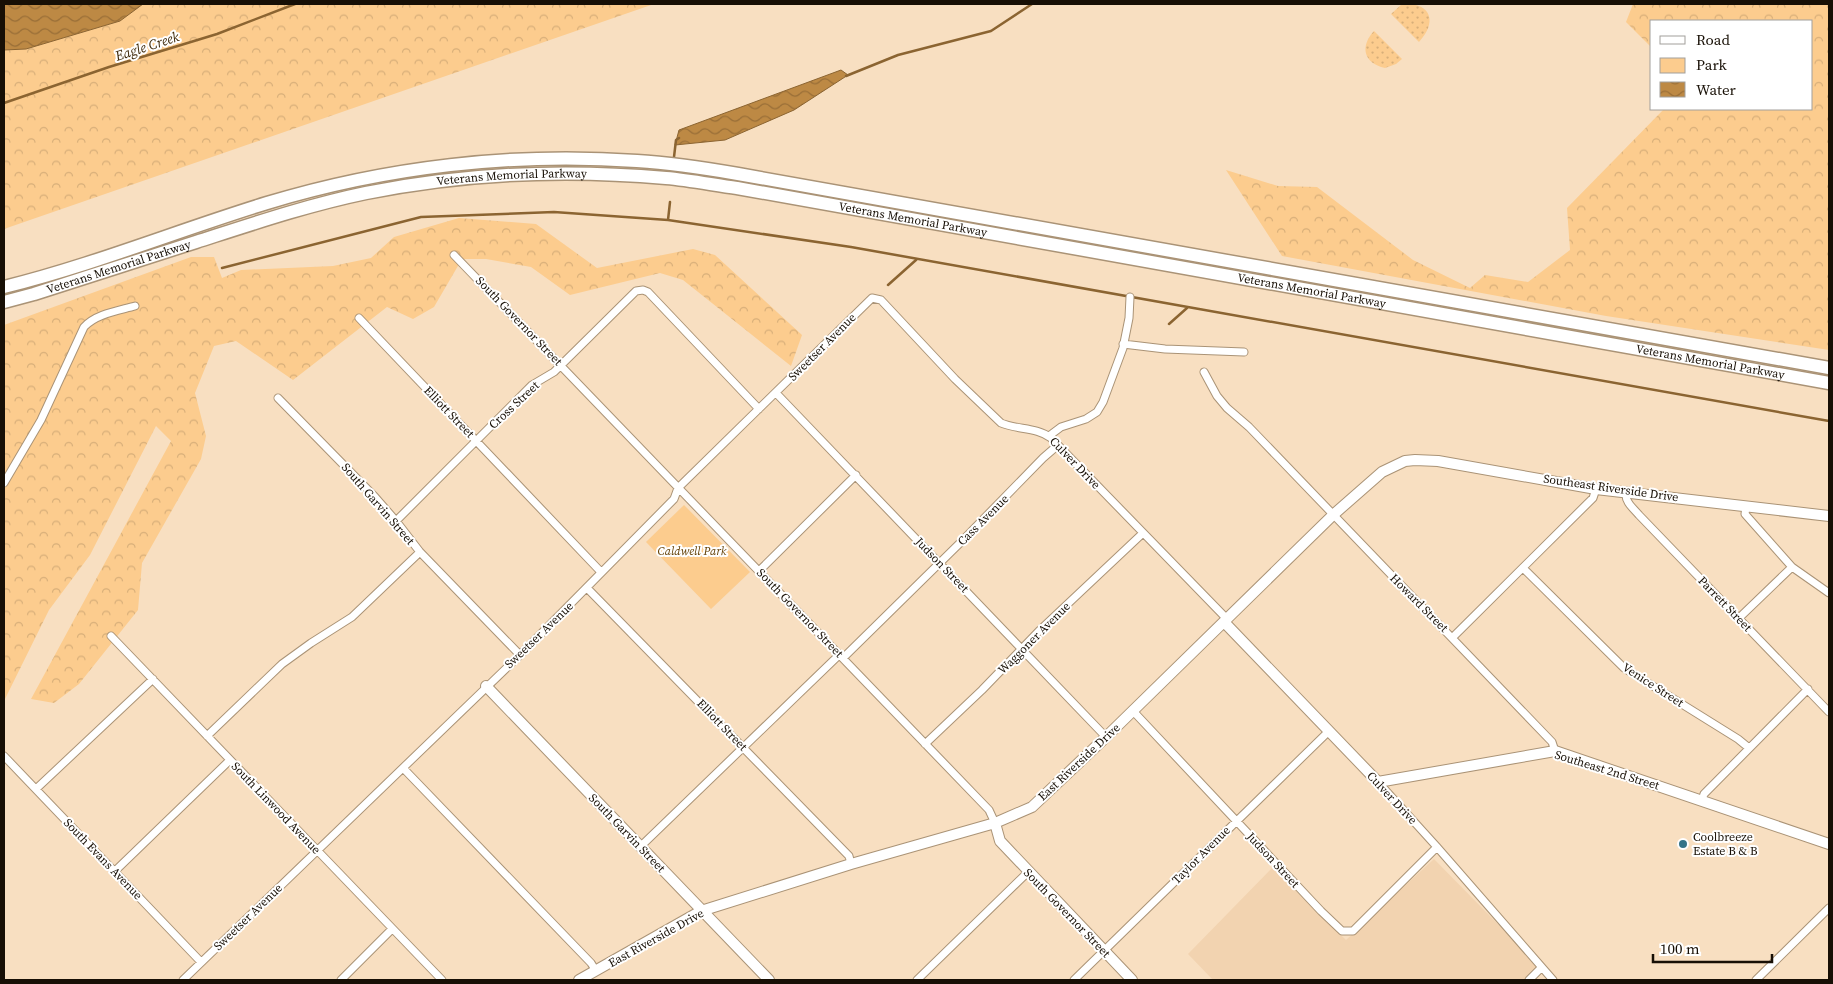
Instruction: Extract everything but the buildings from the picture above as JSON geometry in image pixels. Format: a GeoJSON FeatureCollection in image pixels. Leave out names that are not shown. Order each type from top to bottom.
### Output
{"type":"FeatureCollection","features":[{"type":"Feature","properties":{"kind":"highway","name":"Veterans Memorial Parkway"},"geometry":{"type":"LineString","coordinates":[[4,287],[64,270],[268,203],[352,182],[402,172],[504,160],[561,158],[636,161],[677,164],[738,174],[1829,368]]}},
{"type":"Feature","properties":{"kind":"highway","name":"Veterans Memorial Parkway"},"geometry":{"type":"LineString","coordinates":[[4,302],[257,222],[367,193],[458,179],[506,175],[553,173],[611,174],[668,178],[737,188],[1829,383]]}},
{"type":"Feature","properties":{"kind":"street","name":"South Governor Street"},"geometry":{"type":"LineString","coordinates":[[454,255],[989,810],[1000,841],[1132,980]]}},
{"type":"Feature","properties":{"kind":"street","name":"Cross Street"},"geometry":{"type":"LineString","coordinates":[[396,521],[532,385],[554,372],[635,292],[643,290],[648,292],[759,409]]}},
{"type":"Feature","properties":{"kind":"street"},"geometry":{"type":"LineString","coordinates":[[1049,436],[1061,427],[1086,419],[1097,412],[1103,402],[1123,344],[1129,318],[1130,297]]}},
{"type":"Feature","properties":{"kind":"street","name":"Sweetser Avenue"},"geometry":{"type":"LineString","coordinates":[[183,980],[520,655],[674,499],[678,488],[872,298],[881,300],[889,309]]}},
{"type":"Feature","properties":{"kind":"street"},"geometry":{"type":"LineString","coordinates":[[4,484],[41,420],[84,327],[100,316],[135,306]]}},
{"type":"Feature","properties":{"kind":"street","name":"Culver Drive"},"geometry":{"type":"LineString","coordinates":[[889,309],[955,379],[1001,423],[1041,432],[1049,436],[1058,445],[1378,782],[1553,980]]}},
{"type":"Feature","properties":{"kind":"street","name":"Elliott Street"},"geometry":{"type":"LineString","coordinates":[[359,318],[601,572]]}},
{"type":"Feature","properties":{"kind":"street"},"geometry":{"type":"LineString","coordinates":[[1123,344],[1165,349],[1244,352]]}},
{"type":"Feature","properties":{"kind":"street","name":"Howard Street"},"geometry":{"type":"LineString","coordinates":[[1204,372],[1226,408],[1279,458],[1453,637],[1552,742],[1555,751]]}},
{"type":"Feature","properties":{"kind":"street","name":"Judson Street"},"geometry":{"type":"LineString","coordinates":[[776,393],[1106,737]]}},
{"type":"Feature","properties":{"kind":"street","name":"South Garvin Street"},"geometry":{"type":"LineString","coordinates":[[278,398],[396,521],[420,552],[520,655]]}},
{"type":"Feature","properties":{"kind":"street","name":"Cass Avenue"},"geometry":{"type":"LineString","coordinates":[[640,847],[940,563],[1058,445]]}},
{"type":"Feature","properties":{"kind":"street","name":"Southeast Riverside Drive"},"geometry":{"type":"LineString","coordinates":[[1394,465],[1415,460],[1438,461],[1596,489],[1829,516]]}},
{"type":"Feature","properties":{"kind":"street","name":"East Riverside Drive"},"geometry":{"type":"LineString","coordinates":[[579,980],[701,911],[851,864],[995,823],[1032,807],[1333,515],[1382,472],[1394,465]]}},
{"type":"Feature","properties":{"kind":"street"},"geometry":{"type":"LineString","coordinates":[[759,571],[856,475]]}},
{"type":"Feature","properties":{"kind":"street"},"geometry":{"type":"LineString","coordinates":[[1453,637],[1593,498],[1596,489]]}},
{"type":"Feature","properties":{"kind":"street","name":"Parrett Street"},"geometry":{"type":"LineString","coordinates":[[1626,493],[1626,498],[1639,515],[1829,712]]}},
{"type":"Feature","properties":{"kind":"street"},"geometry":{"type":"LineString","coordinates":[[1746,507],[1745,514],[1792,567],[1829,593]]}},
{"type":"Feature","properties":{"kind":"street","name":"Waggoner Avenue"},"geometry":{"type":"LineString","coordinates":[[926,744],[1040,630],[1143,533]]}},
{"type":"Feature","properties":{"kind":"street"},"geometry":{"type":"LineString","coordinates":[[207,736],[282,664],[310,642],[352,617],[420,552]]}},
{"type":"Feature","properties":{"kind":"street"},"geometry":{"type":"LineString","coordinates":[[1739,618],[1792,567]]}},
{"type":"Feature","properties":{"kind":"street","name":"Venice Street"},"geometry":{"type":"LineString","coordinates":[[1523,568],[1624,668],[1738,739],[1749,748]]}},
{"type":"Feature","properties":{"kind":"street","name":"Elliott Street"},"geometry":{"type":"LineString","coordinates":[[587,588],[849,856],[851,864]]}},
{"type":"Feature","properties":{"kind":"street","name":"South Linwood Avenue"},"geometry":{"type":"LineString","coordinates":[[111,636],[442,980]]}},
{"type":"Feature","properties":{"kind":"street"},"geometry":{"type":"LineString","coordinates":[[36,790],[153,679]]}},
{"type":"Feature","properties":{"kind":"street","name":"South Garvin Street"},"geometry":{"type":"LineString","coordinates":[[486,686],[769,980]]}},
{"type":"Feature","properties":{"kind":"street"},"geometry":{"type":"LineString","coordinates":[[1702,800],[1704,794],[1808,689]]}},
{"type":"Feature","properties":{"kind":"street","name":"Judson Street"},"geometry":{"type":"LineString","coordinates":[[1132,711],[1342,931],[1349,932],[1356,928],[1437,847]]}},
{"type":"Feature","properties":{"kind":"street","name":"Taylor Avenue"},"geometry":{"type":"LineString","coordinates":[[1074,980],[1329,731]]}},
{"type":"Feature","properties":{"kind":"street","name":"Southeast 2nd Street"},"geometry":{"type":"LineString","coordinates":[[1378,782],[1555,751],[1829,844]]}},
{"type":"Feature","properties":{"kind":"street","name":"South Evans Avenue"},"geometry":{"type":"LineString","coordinates":[[4,756],[201,962]]}},
{"type":"Feature","properties":{"kind":"street"},"geometry":{"type":"LineString","coordinates":[[115,871],[230,760]]}},
{"type":"Feature","properties":{"kind":"street"},"geometry":{"type":"LineString","coordinates":[[403,768],[596,970]]}},
{"type":"Feature","properties":{"kind":"street"},"geometry":{"type":"LineString","coordinates":[[917,980],[1028,872]]}},
{"type":"Feature","properties":{"kind":"street"},"geometry":{"type":"LineString","coordinates":[[1756,980],[1829,908]]}},
{"type":"Feature","properties":{"kind":"street"},"geometry":{"type":"LineString","coordinates":[[341,980],[392,929]]}},
{"type":"Feature","properties":{"kind":"street"},"geometry":{"type":"LineString","coordinates":[[1529,980],[1541,968]]}},
{"type":"Feature","properties":{"kind":"shaded area"},"geometry":{"type":"Polygon","coordinates":[[[1434,859],[1541,968],[1529,980],[1213,980],[1188,954],[1272,868],[1346,940],[1434,859]]]}},
{"type":"Feature","properties":{"kind":"green space"},"geometry":{"type":"Polygon","coordinates":[[[143,4],[654,4],[4,229],[4,50],[26,49],[120,21],[143,4]]]}},
{"type":"Feature","properties":{"kind":"green space"},"geometry":{"type":"Polygon","coordinates":[[[1402,4],[1420,6],[1429,15],[1428,27],[1425,35],[1419,42],[1391,14],[1402,4]]]}},
{"type":"Feature","properties":{"kind":"green space"},"geometry":{"type":"Polygon","coordinates":[[[1633,4],[1829,4],[1829,350],[1606,316],[1282,256],[1226,170],[1278,186],[1317,187],[1413,260],[1470,288],[1485,275],[1528,282],[1570,250],[1567,208],[1663,110],[1813,110],[1813,20],[1650,20],[1650,46],[1626,22],[1633,4]]]}},
{"type":"Feature","properties":{"kind":"green space"},"geometry":{"type":"Polygon","coordinates":[[[1374,31],[1402,59],[1396,64],[1385,68],[1378,66],[1368,58],[1366,53],[1367,42],[1374,31]]]}},
{"type":"Feature","properties":{"kind":"green space"},"geometry":{"type":"Polygon","coordinates":[[[459,218],[536,224],[597,268],[693,249],[715,255],[802,335],[791,366],[683,280],[660,273],[570,295],[531,267],[486,259],[462,259],[434,307],[413,319],[387,307],[293,380],[236,341],[214,346],[195,393],[206,436],[201,459],[142,563],[138,610],[79,684],[54,703],[31,699],[171,441],[156,426],[90,555],[49,610],[4,701],[4,325],[191,257],[214,257],[222,278],[241,270],[333,266],[371,258],[394,237],[459,218]]]}},
{"type":"Feature","properties":{"kind":"green space","name":"Caldwell Park"},"geometry":{"type":"Polygon","coordinates":[[[684,505],[750,572],[711,609],[646,542],[684,505]]]}},
{"type":"Feature","properties":{"kind":"water"},"geometry":{"type":"Polygon","coordinates":[[[4,4],[143,4],[120,21],[26,49],[4,50],[4,4]]]}},
{"type":"Feature","properties":{"kind":"water"},"geometry":{"type":"Polygon","coordinates":[[[841,70],[848,75],[794,110],[725,140],[675,145],[679,130],[841,70]]]}},
{"type":"Feature","properties":{"kind":"waterway","name":"Eagle Creek"},"geometry":{"type":"LineString","coordinates":[[4,103],[109,67],[217,34],[295,4]]}},
{"type":"Feature","properties":{"kind":"waterway"},"geometry":{"type":"LineString","coordinates":[[846,76],[898,55],[991,31],[1032,4]]}},
{"type":"Feature","properties":{"kind":"waterway"},"geometry":{"type":"LineString","coordinates":[[674,157],[676,140],[679,138]]}},
{"type":"Feature","properties":{"kind":"waterway"},"geometry":{"type":"LineString","coordinates":[[668,220],[670,202]]}},
{"type":"Feature","properties":{"kind":"waterway"},"geometry":{"type":"LineString","coordinates":[[222,268],[421,217],[554,212],[668,220],[851,247],[1829,421]]}},
{"type":"Feature","properties":{"kind":"waterway"},"geometry":{"type":"LineString","coordinates":[[888,285],[916,260]]}},
{"type":"Feature","properties":{"kind":"waterway"},"geometry":{"type":"LineString","coordinates":[[1169,324],[1187,308]]}},
{"type":"Feature","properties":{"kind":"place","name":"Coolbreeze Estate B & B"},"geometry":{"type":"Point","coordinates":[1683,844]}}]}
